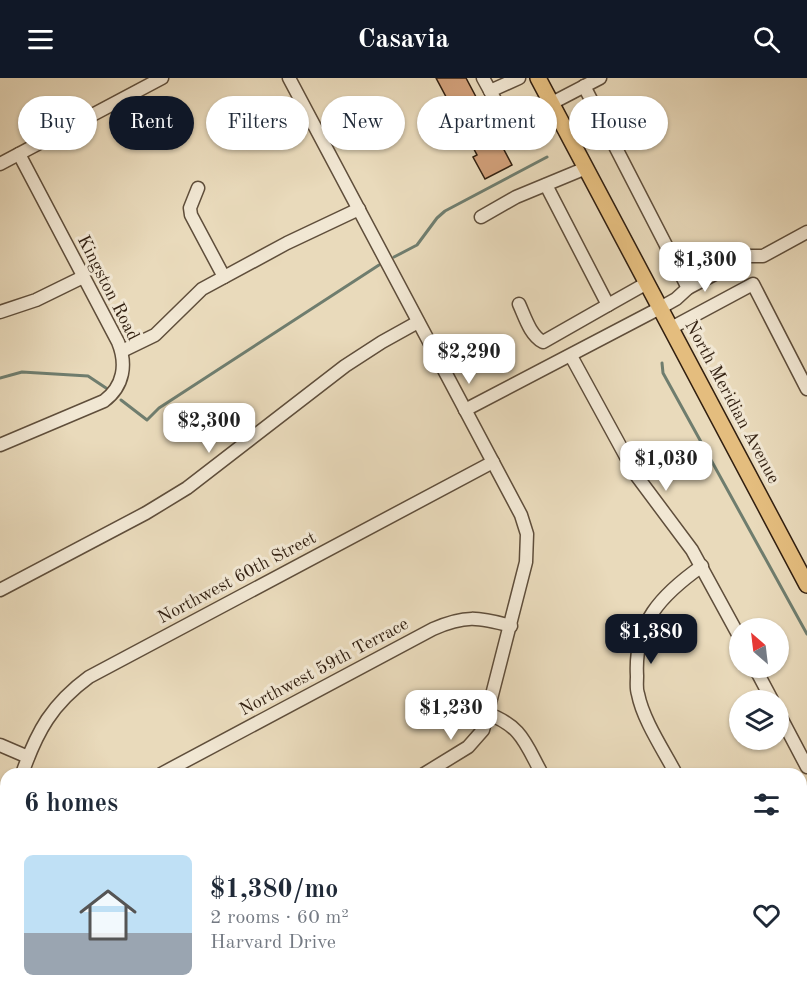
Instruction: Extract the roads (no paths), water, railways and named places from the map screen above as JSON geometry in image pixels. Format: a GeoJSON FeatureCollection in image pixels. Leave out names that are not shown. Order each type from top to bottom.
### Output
{"type":"FeatureCollection","features":[{"type":"Feature","properties":{"kind":"main road","name":"North Meridian Avenue"},"geometry":{"type":"LineString","coordinates":[[539,78],[548,96]]}},
{"type":"Feature","properties":{"kind":"main road","name":"North Meridian Avenue"},"geometry":{"type":"LineString","coordinates":[[557,113],[660,308],[802,563],[807,585]]}},
{"type":"Feature","properties":{"kind":"street"},"geometry":{"type":"LineString","coordinates":[[0,164],[162,78]]}},
{"type":"Feature","properties":{"kind":"street"},"geometry":{"type":"LineString","coordinates":[[289,78],[521,515],[527,534],[528,553],[483,730],[468,747],[434,768]]}},
{"type":"Feature","properties":{"kind":"street"},"geometry":{"type":"LineString","coordinates":[[483,78],[493,96]]}},
{"type":"Feature","properties":{"kind":"street"},"geometry":{"type":"LineString","coordinates":[[490,91],[519,78]]}},
{"type":"Feature","properties":{"kind":"street"},"geometry":{"type":"LineString","coordinates":[[557,103],[600,78]]}},
{"type":"Feature","properties":{"kind":"street"},"geometry":{"type":"LineString","coordinates":[[584,86],[688,288]]}},
{"type":"Feature","properties":{"kind":"street","name":"Kingston Road"},"geometry":{"type":"LineString","coordinates":[[0,445],[104,401],[116,391],[123,367],[122,351],[19,154]]}},
{"type":"Feature","properties":{"kind":"street"},"geometry":{"type":"LineString","coordinates":[[481,217],[516,197],[586,168]]}},
{"type":"Feature","properties":{"kind":"street"},"geometry":{"type":"LineString","coordinates":[[546,185],[608,305]]}},
{"type":"Feature","properties":{"kind":"street"},"geometry":{"type":"LineString","coordinates":[[198,189],[190,208],[191,215],[224,277]]}},
{"type":"Feature","properties":{"kind":"street"},"geometry":{"type":"LineString","coordinates":[[122,351],[155,335],[192,297],[224,277],[359,209]]}},
{"type":"Feature","properties":{"kind":"street"},"geometry":{"type":"LineString","coordinates":[[465,410],[660,308],[676,299],[688,288],[749,256],[763,256],[807,232]]}},
{"type":"Feature","properties":{"kind":"street"},"geometry":{"type":"LineString","coordinates":[[0,312],[36,300],[83,277]]}},
{"type":"Feature","properties":{"kind":"street"},"geometry":{"type":"LineString","coordinates":[[519,304],[531,330],[543,342],[647,282]]}},
{"type":"Feature","properties":{"kind":"street"},"geometry":{"type":"LineString","coordinates":[[671,328],[753,284],[807,390]]}},
{"type":"Feature","properties":{"kind":"street"},"geometry":{"type":"LineString","coordinates":[[0,590],[153,509],[187,488],[351,361],[418,322]]}},
{"type":"Feature","properties":{"kind":"street"},"geometry":{"type":"LineString","coordinates":[[571,356],[636,475],[692,550],[729,618]]}},
{"type":"Feature","properties":{"kind":"street","name":"Northwest 60th Street"},"geometry":{"type":"LineString","coordinates":[[28,757],[54,709],[89,677],[493,462]]}},
{"type":"Feature","properties":{"kind":"street"},"geometry":{"type":"LineString","coordinates":[[673,768],[648,721],[638,695],[636,659],[640,638],[652,611],[676,584],[702,567]]}},
{"type":"Feature","properties":{"kind":"street","name":"Northwest 59th Terrace"},"geometry":{"type":"LineString","coordinates":[[172,768],[453,620],[481,618],[511,626]]}},
{"type":"Feature","properties":{"kind":"street"},"geometry":{"type":"LineString","coordinates":[[486,713],[510,723],[519,732],[539,768]]}},
{"type":"Feature","properties":{"kind":"street"},"geometry":{"type":"LineString","coordinates":[[789,733],[807,767]]}},
{"type":"Feature","properties":{"kind":"street"},"geometry":{"type":"LineString","coordinates":[[0,745],[28,757],[24,768]]}},
{"type":"Feature","properties":{"kind":"waterway"},"geometry":{"type":"LineString","coordinates":[[394,257],[417,245],[445,211],[547,157]]}},
{"type":"Feature","properties":{"kind":"waterway"},"geometry":{"type":"LineString","coordinates":[[121,400],[147,420],[159,408],[379,265]]}},
{"type":"Feature","properties":{"kind":"waterway"},"geometry":{"type":"LineString","coordinates":[[662,363],[663,373],[807,634]]}},
{"type":"Feature","properties":{"kind":"waterway"},"geometry":{"type":"LineString","coordinates":[[0,378],[22,372],[88,376],[106,388]]}}]}
